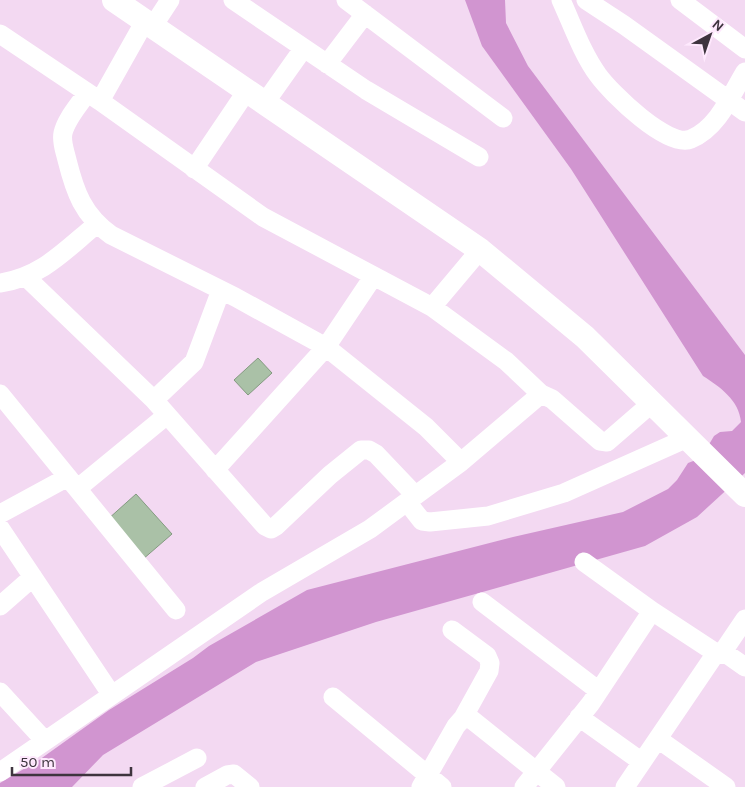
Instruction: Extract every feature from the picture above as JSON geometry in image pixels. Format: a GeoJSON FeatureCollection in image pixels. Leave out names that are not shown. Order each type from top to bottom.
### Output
{"type":"FeatureCollection","features":[{"type":"Feature","properties":{"kind":"street"},"geometry":{"type":"LineString","coordinates":[[114,0],[480,250],[585,337],[652,403],[687,441],[745,495]]}},
{"type":"Feature","properties":{"kind":"street"},"geometry":{"type":"LineString","coordinates":[[170,0],[149,24],[94,97],[69,120],[63,132],[63,144],[74,190],[97,224],[111,235],[221,290],[326,347],[426,427],[461,462]]}},
{"type":"Feature","properties":{"kind":"street"},"geometry":{"type":"LineString","coordinates":[[233,0],[417,122],[479,157]]}},
{"type":"Feature","properties":{"kind":"street"},"geometry":{"type":"LineString","coordinates":[[346,0],[503,118]]}},
{"type":"Feature","properties":{"kind":"street"},"geometry":{"type":"LineString","coordinates":[[561,0],[597,74],[660,134],[675,139],[690,140],[704,132],[716,119],[745,72]]}},
{"type":"Feature","properties":{"kind":"street"},"geometry":{"type":"LineString","coordinates":[[586,0],[745,112]]}},
{"type":"Feature","properties":{"kind":"street"},"geometry":{"type":"LineString","coordinates":[[680,0],[745,49]]}},
{"type":"Feature","properties":{"kind":"street"},"geometry":{"type":"LineString","coordinates":[[327,64],[365,14]]}},
{"type":"Feature","properties":{"kind":"street"},"geometry":{"type":"LineString","coordinates":[[0,34],[94,97],[263,217],[432,307],[506,361],[541,394],[552,399],[600,440],[608,442],[652,403]]}},
{"type":"Feature","properties":{"kind":"street"},"geometry":{"type":"LineString","coordinates":[[194,169],[255,98],[303,48]]}},
{"type":"Feature","properties":{"kind":"street"},"geometry":{"type":"LineString","coordinates":[[0,283],[27,278],[42,269],[97,224]]}},
{"type":"Feature","properties":{"kind":"street"},"geometry":{"type":"LineString","coordinates":[[432,307],[480,250]]}},
{"type":"Feature","properties":{"kind":"street"},"geometry":{"type":"LineString","coordinates":[[215,470],[326,347],[373,277]]}},
{"type":"Feature","properties":{"kind":"street"},"geometry":{"type":"LineString","coordinates":[[27,278],[154,400],[265,526],[270,529],[276,526],[330,475],[361,450],[369,450],[376,454],[411,498],[422,521],[430,522],[488,516],[564,493],[687,441]]}},
{"type":"Feature","properties":{"kind":"street"},"geometry":{"type":"LineString","coordinates":[[154,400],[194,362],[221,290]]}},
{"type":"Feature","properties":{"kind":"street"},"geometry":{"type":"LineString","coordinates":[[0,394],[176,610]]}},
{"type":"Feature","properties":{"kind":"street"},"geometry":{"type":"LineString","coordinates":[[0,772],[262,592],[370,529],[461,462],[541,394]]}},
{"type":"Feature","properties":{"kind":"street"},"geometry":{"type":"LineString","coordinates":[[0,514],[73,482],[167,415]]}},
{"type":"Feature","properties":{"kind":"street"},"geometry":{"type":"LineString","coordinates":[[0,528],[111,694]]}},
{"type":"Feature","properties":{"kind":"street"},"geometry":{"type":"LineString","coordinates":[[584,562],[652,611],[719,653],[745,666]]}},
{"type":"Feature","properties":{"kind":"street"},"geometry":{"type":"LineString","coordinates":[[0,606],[33,577]]}},
{"type":"Feature","properties":{"kind":"street"},"geometry":{"type":"LineString","coordinates":[[482,602],[599,691]]}},
{"type":"Feature","properties":{"kind":"street"},"geometry":{"type":"LineString","coordinates":[[524,787],[599,691],[652,611]]}},
{"type":"Feature","properties":{"kind":"street"},"geometry":{"type":"LineString","coordinates":[[625,787],[745,619]]}},
{"type":"Feature","properties":{"kind":"street"},"geometry":{"type":"LineString","coordinates":[[334,696],[431,784],[456,726],[463,718],[489,671],[490,663],[487,656],[452,630]]}},
{"type":"Feature","properties":{"kind":"street"},"geometry":{"type":"LineString","coordinates":[[0,692],[44,741]]}},
{"type":"Feature","properties":{"kind":"street"},"geometry":{"type":"LineString","coordinates":[[579,717],[642,762]]}},
{"type":"Feature","properties":{"kind":"street"},"geometry":{"type":"LineString","coordinates":[[463,718],[472,720],[556,787]]}},
{"type":"Feature","properties":{"kind":"street"},"geometry":{"type":"LineString","coordinates":[[658,739],[726,787]]}},
{"type":"Feature","properties":{"kind":"street"},"geometry":{"type":"LineString","coordinates":[[146,786],[197,758]]}},
{"type":"Feature","properties":{"kind":"street"},"geometry":{"type":"LineString","coordinates":[[205,787],[227,775],[234,774],[241,777],[250,787]]}},
{"type":"Feature","properties":{"kind":"shaded area"},"geometry":{"type":"Polygon","coordinates":[[[465,0],[505,0],[506,23],[528,66],[745,355],[745,473],[697,517],[645,546],[376,622],[256,662],[103,755],[72,787],[0,787],[0,783],[39,760],[109,710],[209,646],[307,590],[513,537],[623,512],[668,489],[677,480],[688,463],[701,458],[714,436],[720,432],[732,431],[741,422],[737,407],[733,401],[703,376],[571,169],[482,46],[465,0]]]}},
{"type":"Feature","properties":{"kind":"building"},"geometry":{"type":"Polygon","coordinates":[[[258,358],[272,373],[248,395],[234,380],[258,358]]]}},
{"type":"Feature","properties":{"kind":"building"},"geometry":{"type":"Polygon","coordinates":[[[136,494],[172,534],[142,560],[107,520],[136,494]]]}}]}
